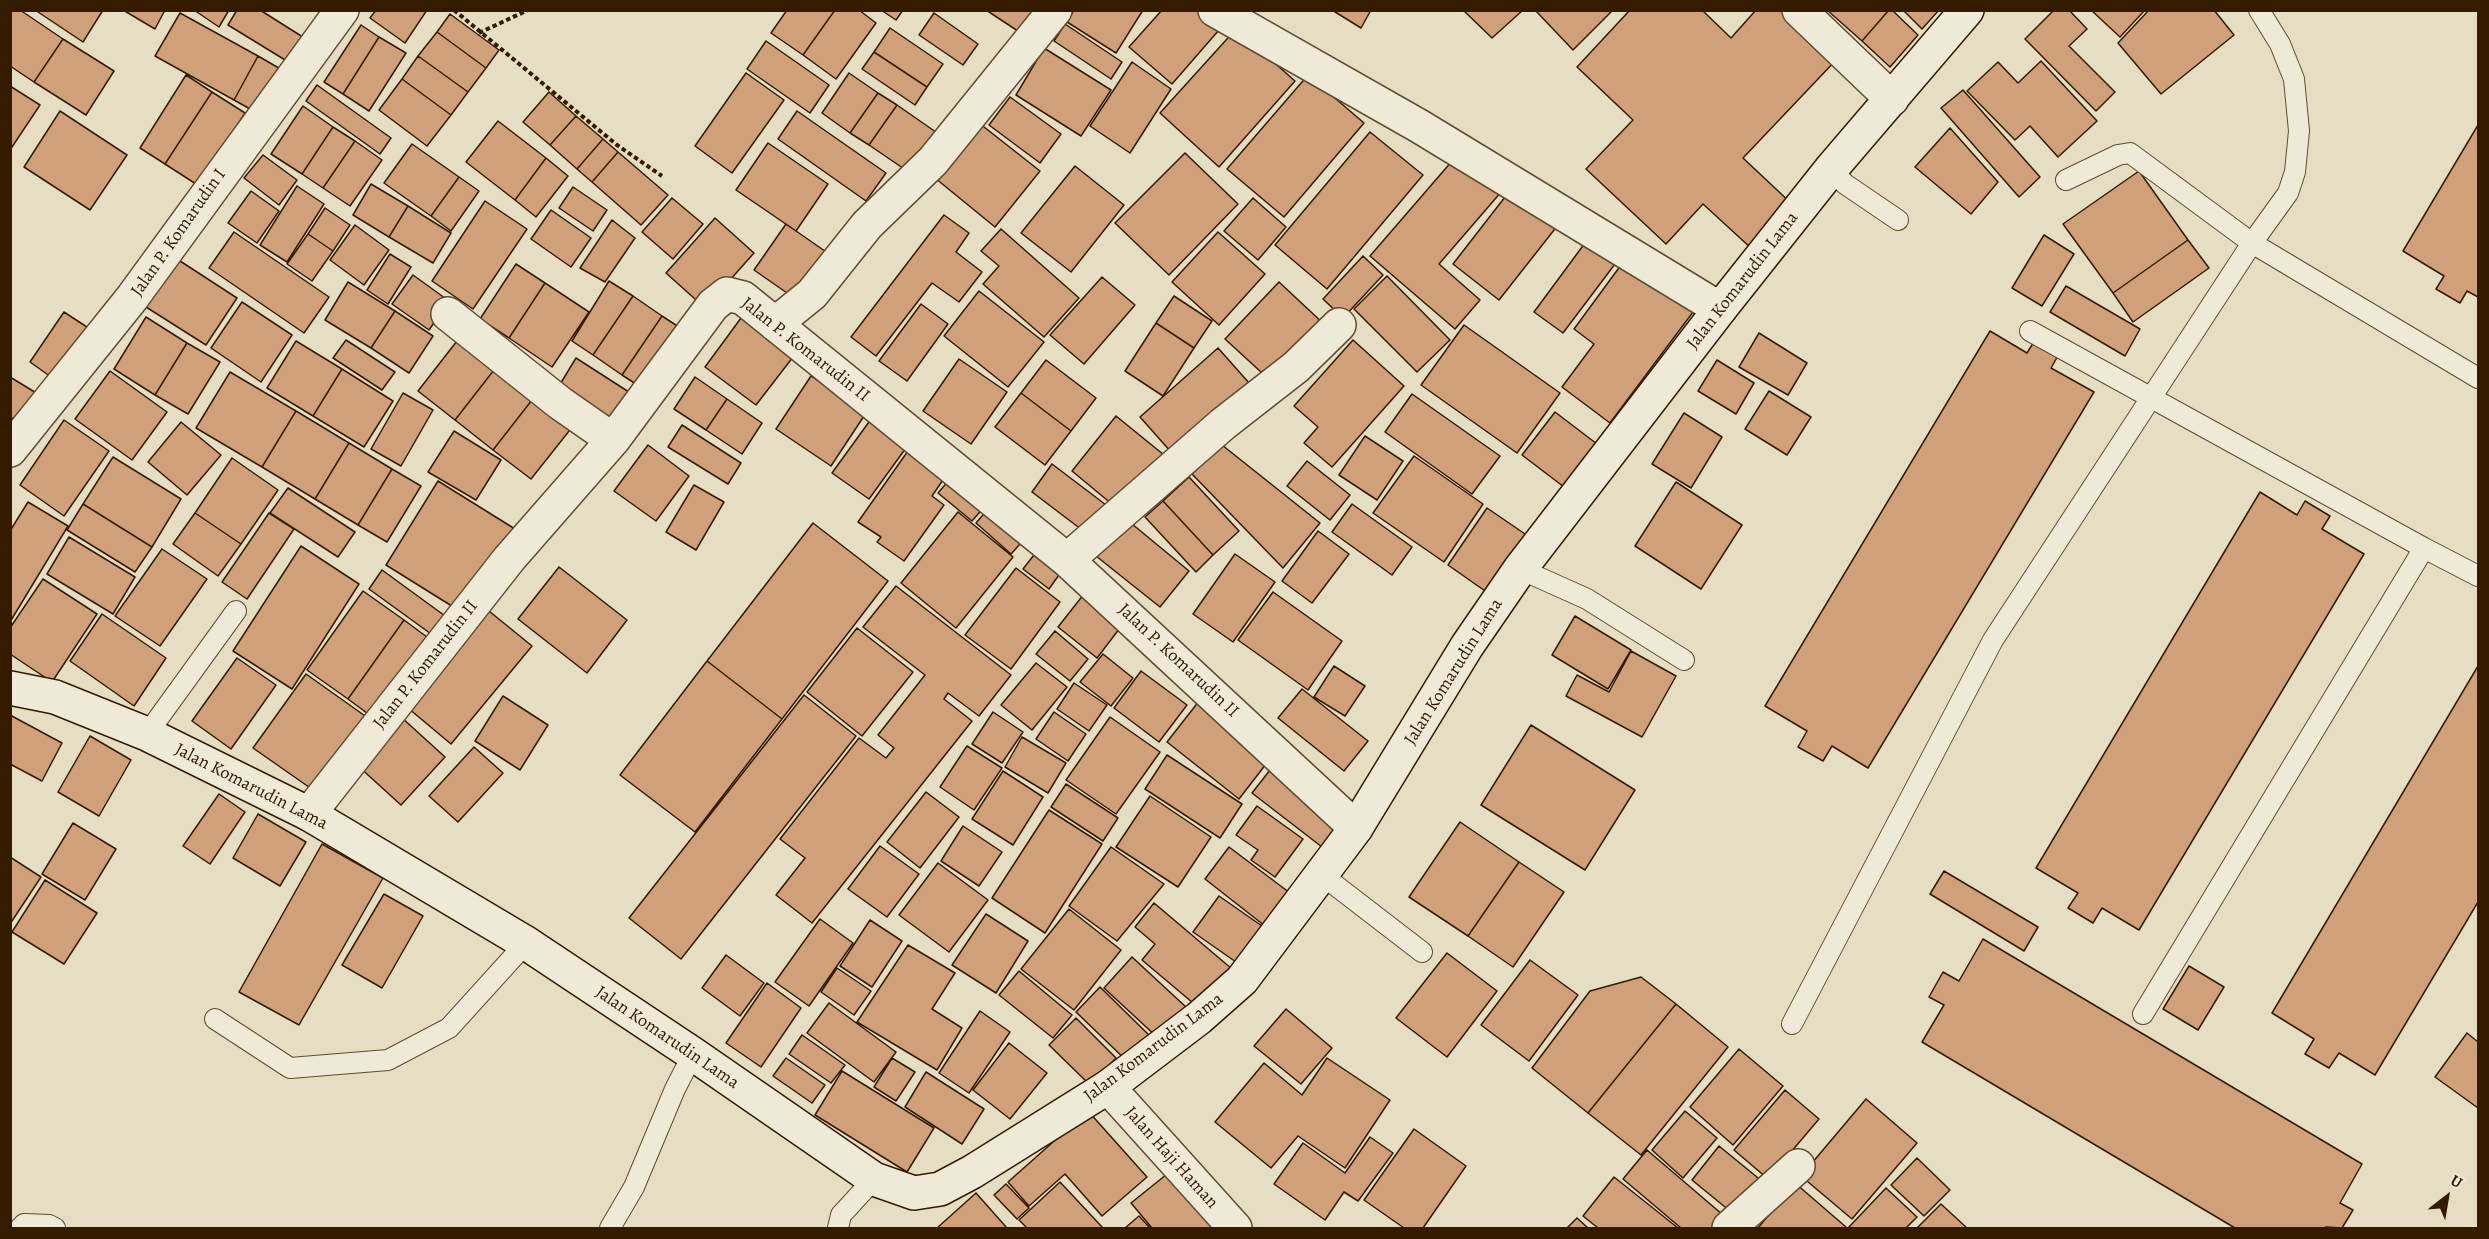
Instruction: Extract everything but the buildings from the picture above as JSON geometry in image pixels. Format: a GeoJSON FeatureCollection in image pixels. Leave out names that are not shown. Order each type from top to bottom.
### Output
{"type":"FeatureCollection","features":[{"type":"Feature","properties":{"kind":"street","name":"Jalan P. Komarudin I"},"geometry":{"type":"LineString","coordinates":[[10,450],[132,298],[342,10]]}},
{"type":"Feature","properties":{"kind":"street"},"geometry":{"type":"LineString","coordinates":[[775,324],[812,294],[867,225],[933,161],[1054,10]]}},
{"type":"Feature","properties":{"kind":"street"},"geometry":{"type":"LineString","coordinates":[[1215,10],[1419,126],[1720,309]]}},
{"type":"Feature","properties":{"kind":"street"},"geometry":{"type":"LineString","coordinates":[[1799,10],[1892,99]]}},
{"type":"Feature","properties":{"kind":"street","name":"Jalan Komarudin Lama"},"geometry":{"type":"LineString","coordinates":[[10,688],[55,697],[147,734],[309,814],[526,943],[693,1054],[874,1179],[914,1192],[939,1189],[972,1172],[1108,1087],[1199,1018],[1242,980],[1356,828],[1467,646],[1520,568],[1831,169],[1967,10]]}},
{"type":"Feature","properties":{"kind":"street","name":"Jalan P. Komarudin II"},"geometry":{"type":"LineString","coordinates":[[309,814],[508,559],[614,440],[713,305],[727,294],[743,298],[1067,560],[1356,828]]}},
{"type":"Feature","properties":{"kind":"street"},"geometry":{"type":"LineString","coordinates":[[447,314],[560,403],[614,440]]}},
{"type":"Feature","properties":{"kind":"street"},"geometry":{"type":"LineString","coordinates":[[1067,560],[1223,424],[1296,367],[1339,325]]}},
{"type":"Feature","properties":{"kind":"street","name":"Jalan Haji Haman"},"geometry":{"type":"LineString","coordinates":[[1108,1087],[1234,1228]]}},
{"type":"Feature","properties":{"kind":"street"},"geometry":{"type":"LineString","coordinates":[[1729,1228],[1798,1166]]}},
{"type":"Feature","properties":{"kind":"lane"},"geometry":{"type":"LineString","coordinates":[[1792,1024],[1994,640],[2252,243],[2288,194],[2295,172],[2299,131],[2294,79],[2280,44],[2259,10]]}},
{"type":"Feature","properties":{"kind":"lane"},"geometry":{"type":"LineString","coordinates":[[2066,180],[2118,155],[2130,153],[2252,243],[2478,378]]}},
{"type":"Feature","properties":{"kind":"lane"},"geometry":{"type":"LineString","coordinates":[[1831,169],[1845,184],[1898,220]]}},
{"type":"Feature","properties":{"kind":"lane"},"geometry":{"type":"LineString","coordinates":[[2030,331],[2424,549],[2478,576]]}},
{"type":"Feature","properties":{"kind":"lane"},"geometry":{"type":"LineString","coordinates":[[2143,1014],[2424,549]]}},
{"type":"Feature","properties":{"kind":"lane"},"geometry":{"type":"LineString","coordinates":[[1520,568],[1587,599],[1684,660]]}},
{"type":"Feature","properties":{"kind":"lane"},"geometry":{"type":"LineString","coordinates":[[147,734],[236,611]]}},
{"type":"Feature","properties":{"kind":"lane"},"geometry":{"type":"LineString","coordinates":[[1322,875],[1422,952]]}},
{"type":"Feature","properties":{"kind":"lane"},"geometry":{"type":"LineString","coordinates":[[215,1019],[290,1068],[388,1060],[449,1028],[526,943]]}},
{"type":"Feature","properties":{"kind":"lane"},"geometry":{"type":"LineString","coordinates":[[610,1228],[634,1187],[675,1089],[693,1054]]}},
{"type":"Feature","properties":{"kind":"lane"},"geometry":{"type":"LineString","coordinates":[[838,1228],[841,1215],[874,1179]]}},
{"type":"Feature","properties":{"kind":"lane"},"geometry":{"type":"LineString","coordinates":[[20,1228],[24,1224],[49,1225],[55,1228]]}},
{"type":"Feature","properties":{"kind":"path"},"geometry":{"type":"LineString","coordinates":[[454,10],[478,33],[617,145],[662,176]]}},
{"type":"Feature","properties":{"kind":"path"},"geometry":{"type":"LineString","coordinates":[[478,33],[528,10]]}}]}
